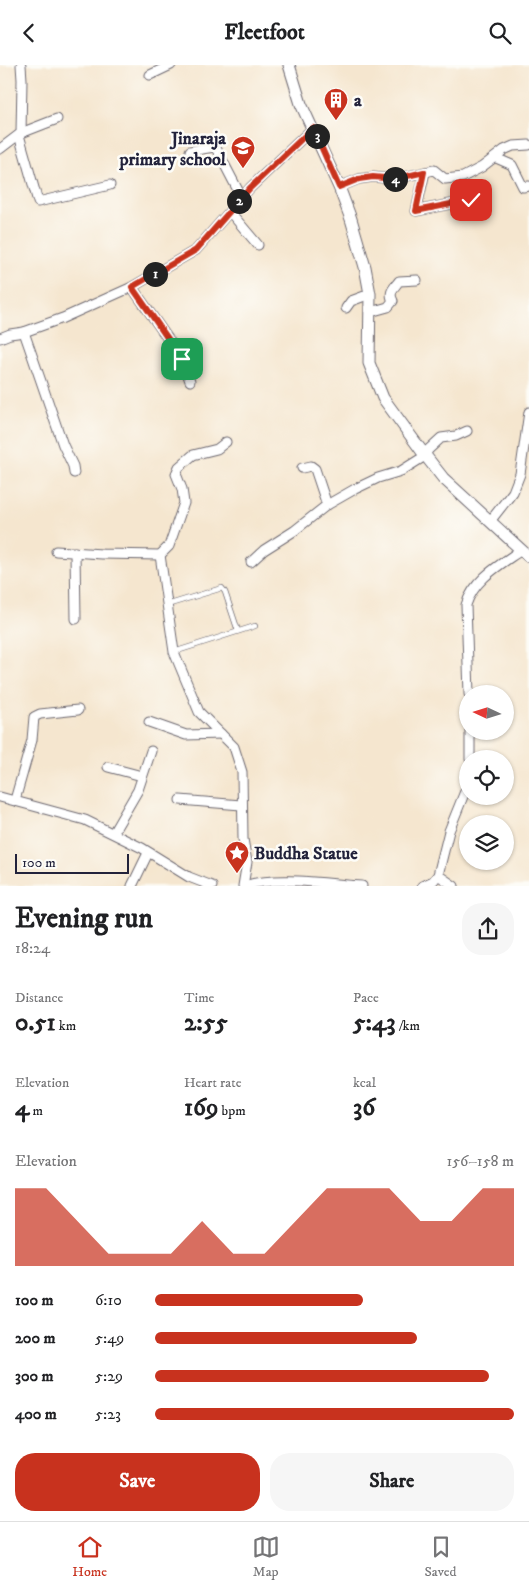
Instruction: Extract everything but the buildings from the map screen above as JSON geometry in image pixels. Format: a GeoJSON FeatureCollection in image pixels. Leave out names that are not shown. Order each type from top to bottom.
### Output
{"type":"FeatureCollection","features":[{"type":"Feature","properties":{"kind":"street"},"geometry":{"type":"LineString","coordinates":[[21,65],[20,134],[38,202],[110,185]]}},
{"type":"Feature","properties":{"kind":"street"},"geometry":{"type":"LineString","coordinates":[[150,75],[171,65]]}},
{"type":"Feature","properties":{"kind":"street"},"geometry":{"type":"LineString","coordinates":[[289,65],[301,104],[352,219],[370,294],[369,363],[383,398],[443,478],[526,551],[486,575],[469,594],[466,605],[470,685]]}},
{"type":"Feature","properties":{"kind":"street"},"geometry":{"type":"LineString","coordinates":[[0,149],[20,134],[57,119]]}},
{"type":"Feature","properties":{"kind":"street"},"geometry":{"type":"LineString","coordinates":[[0,338],[63,319],[132,287],[196,250],[242,198],[313,128]]}},
{"type":"Feature","properties":{"kind":"street"},"geometry":{"type":"LineString","coordinates":[[339,187],[359,179],[373,177],[395,179],[434,170],[445,179],[463,177],[496,158],[504,150],[513,146],[529,145]]}},
{"type":"Feature","properties":{"kind":"street"},"geometry":{"type":"LineString","coordinates":[[190,151],[216,148],[242,198]]}},
{"type":"Feature","properties":{"kind":"street"},"geometry":{"type":"LineString","coordinates":[[496,158],[512,165],[523,187],[529,187]]}},
{"type":"Feature","properties":{"kind":"street"},"geometry":{"type":"LineString","coordinates":[[424,172],[416,211],[471,200]]}},
{"type":"Feature","properties":{"kind":"street"},"geometry":{"type":"LineString","coordinates":[[230,212],[258,245]]}},
{"type":"Feature","properties":{"kind":"street"},"geometry":{"type":"LineString","coordinates":[[370,312],[388,307],[393,301],[390,297],[391,292],[399,281],[417,280]]}},
{"type":"Feature","properties":{"kind":"street"},"geometry":{"type":"LineString","coordinates":[[132,287],[179,353],[190,381]]}},
{"type":"Feature","properties":{"kind":"street"},"geometry":{"type":"LineString","coordinates":[[346,308],[351,301],[370,294]]}},
{"type":"Feature","properties":{"kind":"street"},"geometry":{"type":"LineString","coordinates":[[24,332],[74,473]]}},
{"type":"Feature","properties":{"kind":"street"},"geometry":{"type":"LineString","coordinates":[[491,520],[513,492],[526,461],[529,412]]}},
{"type":"Feature","properties":{"kind":"street"},"geometry":{"type":"LineString","coordinates":[[251,562],[264,550],[294,531],[327,505],[354,489],[378,478],[401,471],[425,456],[428,449],[441,438],[456,436],[467,431]]}},
{"type":"Feature","properties":{"kind":"street"},"geometry":{"type":"LineString","coordinates":[[226,442],[217,449],[193,455],[179,467],[176,474],[182,489],[184,503],[168,546],[160,555],[174,653],[199,712],[234,747],[242,772],[241,805],[243,839],[247,863],[244,886],[261,881],[362,886]]}},
{"type":"Feature","properties":{"kind":"street"},"geometry":{"type":"LineString","coordinates":[[302,467],[314,469],[327,505]]}},
{"type":"Feature","properties":{"kind":"street"},"geometry":{"type":"LineString","coordinates":[[56,551],[160,555]]}},
{"type":"Feature","properties":{"kind":"street"},"geometry":{"type":"LineString","coordinates":[[75,552],[76,619]]}},
{"type":"Feature","properties":{"kind":"street"},"geometry":{"type":"LineString","coordinates":[[15,800],[30,748],[34,717],[40,714],[78,710]]}},
{"type":"Feature","properties":{"kind":"street"},"geometry":{"type":"LineString","coordinates":[[149,722],[186,735],[222,734]]}},
{"type":"Feature","properties":{"kind":"street"},"geometry":{"type":"LineString","coordinates":[[113,833],[138,790],[151,751]]}},
{"type":"Feature","properties":{"kind":"street"},"geometry":{"type":"LineString","coordinates":[[108,767],[142,777]]}},
{"type":"Feature","properties":{"kind":"street"},"geometry":{"type":"LineString","coordinates":[[0,797],[85,821],[113,833],[189,877],[212,886]]}},
{"type":"Feature","properties":{"kind":"street"},"geometry":{"type":"LineString","coordinates":[[180,800],[241,805]]}},
{"type":"Feature","properties":{"kind":"street"},"geometry":{"type":"LineString","coordinates":[[422,886],[433,881],[438,875],[449,831],[460,805]]}},
{"type":"Feature","properties":{"kind":"street"},"geometry":{"type":"LineString","coordinates":[[132,886],[148,853]]}},
{"type":"Feature","properties":{"kind":"street"},"geometry":{"type":"LineString","coordinates":[[438,875],[454,886]]}},
{"type":"Feature","properties":{"kind":"lane"},"geometry":{"type":"LineString","coordinates":[[167,605],[222,588],[238,631]]}},
{"type":"Feature","properties":{"kind":"lane"},"geometry":{"type":"LineString","coordinates":[[174,653],[255,626]]}},
{"type":"Feature","properties":{"kind":"place","name":"a"},"geometry":{"type":"Point","coordinates":[336,121]}},
{"type":"Feature","properties":{"kind":"place","name":"Jinaraja primary school"},"geometry":{"type":"Point","coordinates":[243,169]}},
{"type":"Feature","properties":{"kind":"place","name":"Buddha Statue"},"geometry":{"type":"Point","coordinates":[237,874]}},
{"type":"Feature","properties":{"kind":"route"},"geometry":{"type":"LineString","coordinates":[[182,359],[132,287],[196,250],[250,188],[313,128],[339,187],[359,179],[373,177],[395,179],[424,172],[416,211],[471,200]]}}]}
